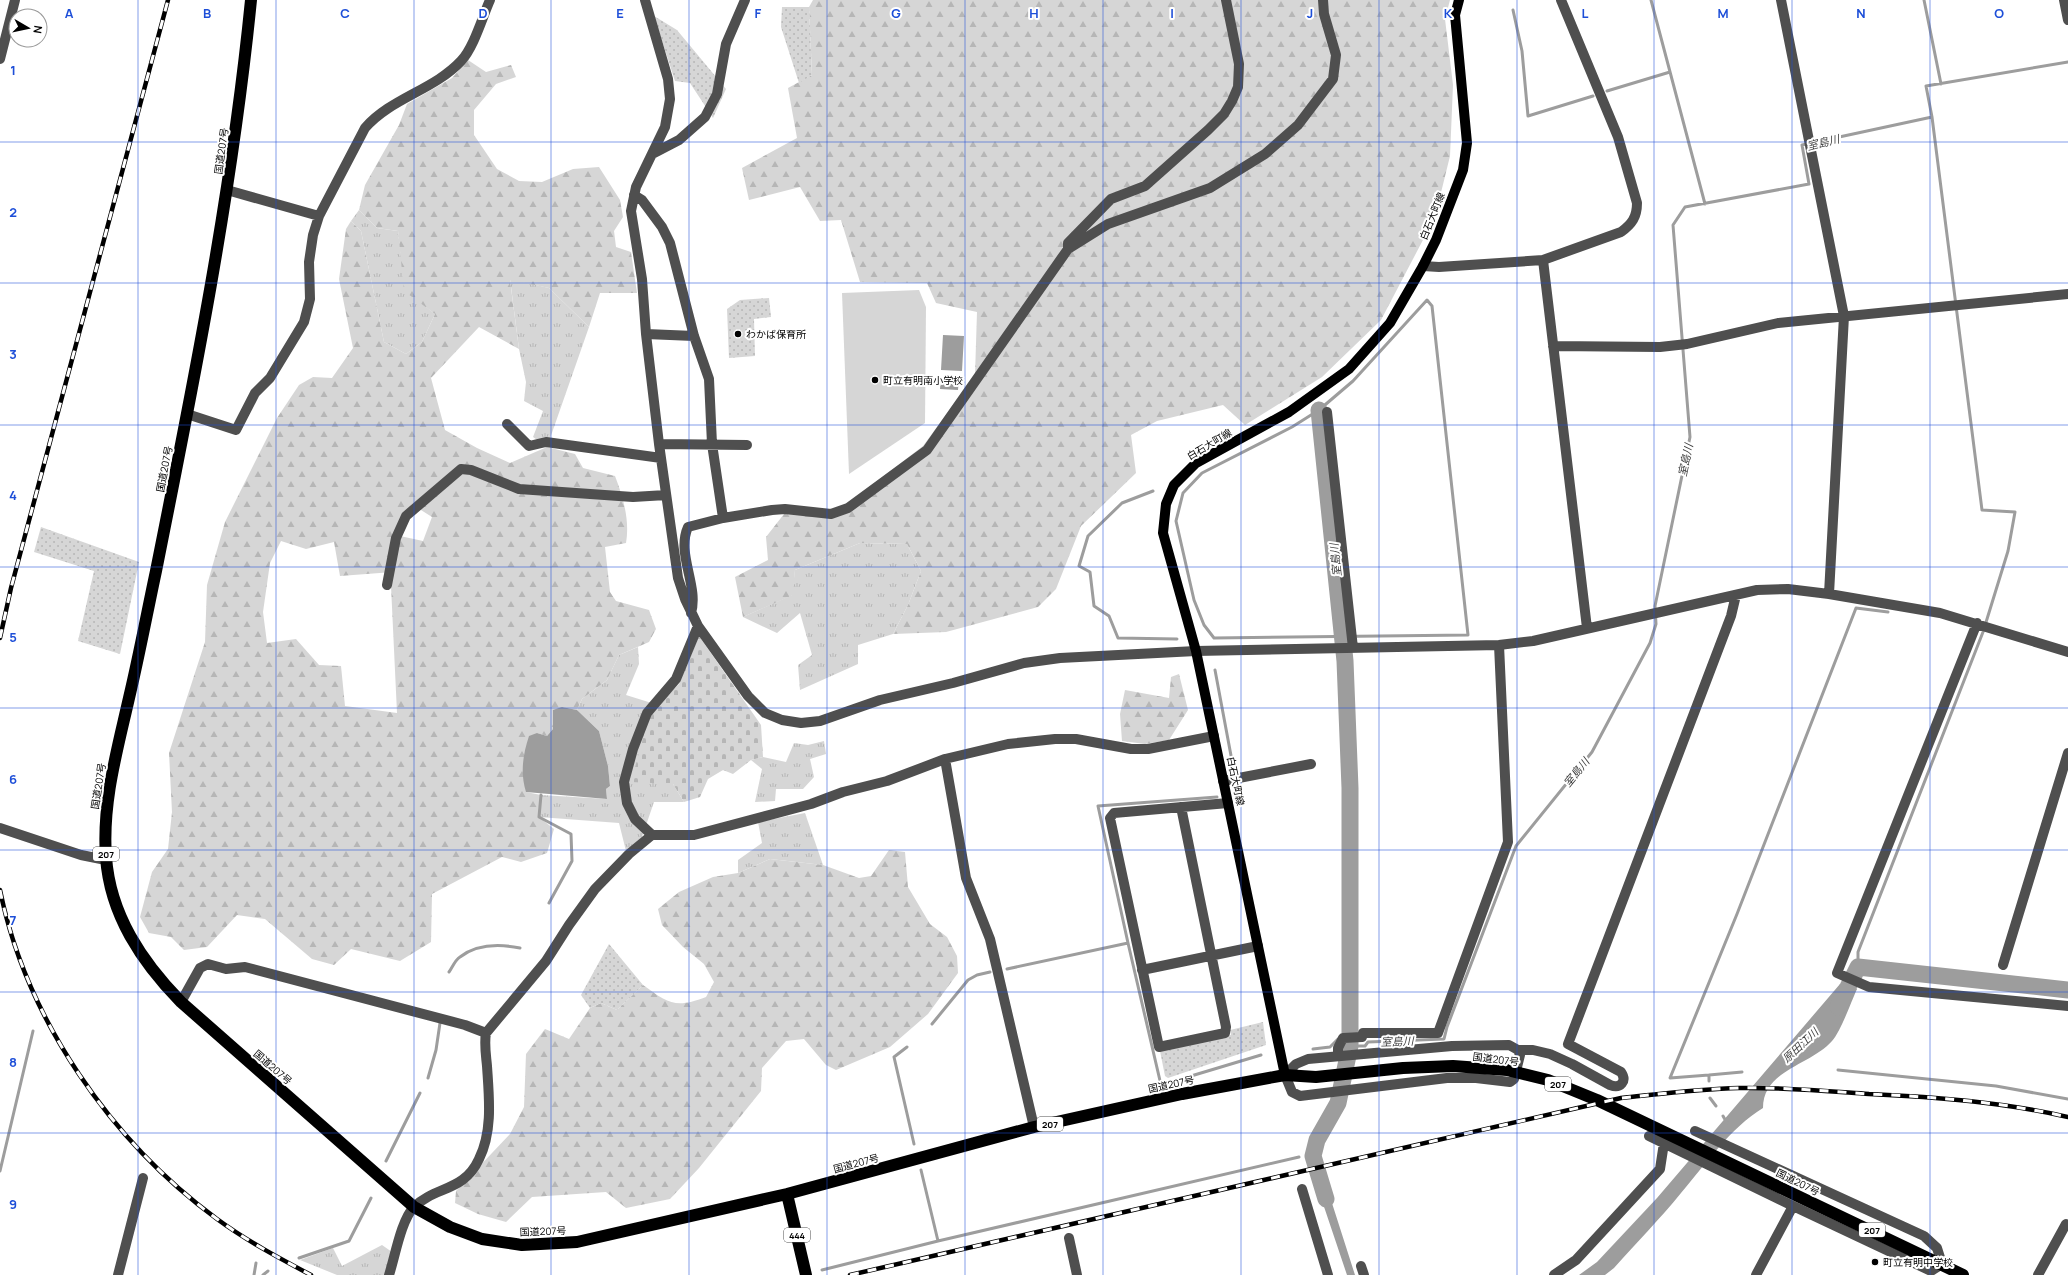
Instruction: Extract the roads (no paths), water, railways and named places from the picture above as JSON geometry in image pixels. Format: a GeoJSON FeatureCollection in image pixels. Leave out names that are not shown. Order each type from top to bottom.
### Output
{"type":"FeatureCollection","features":[{"type":"Feature","properties":{"kind":"highway","name":"国道207号"},"geometry":{"type":"LineString","coordinates":[[251,0],[244,69],[228,190],[187,414],[136,666],[111,775],[105,821],[106,860],[114,899],[125,928],[140,955],[160,981],[181,1002],[414,1207],[450,1227],[482,1239],[522,1245],[577,1242],[787,1194],[1034,1127],[1182,1094],[1285,1075],[1316,1077],[1403,1068],[1454,1066],[1507,1070],[1548,1080],[1597,1100],[1964,1275]]}},
{"type":"Feature","properties":{"kind":"highway","name":"444"},"geometry":{"type":"LineString","coordinates":[[787,1194],[806,1275]]}},
{"type":"Feature","properties":{"kind":"main road","name":"白石大町線"},"geometry":{"type":"LineString","coordinates":[[1285,1075],[1228,803],[1232,780],[1214,736],[1196,652],[1163,533],[1166,504],[1174,485],[1196,463],[1289,412],[1349,369],[1390,323],[1423,266],[1463,170],[1468,143],[1455,15],[1459,0]]}},
{"type":"Feature","properties":{"kind":"street"},"geometry":{"type":"LineString","coordinates":[[0,59],[16,0]]}},
{"type":"Feature","properties":{"kind":"street"},"geometry":{"type":"LineString","coordinates":[[187,414],[236,430],[255,392],[270,378],[304,322],[310,299],[309,262],[313,235],[319,216],[365,128],[375,116],[445,74],[461,61],[468,50],[490,0]]}},
{"type":"Feature","properties":{"kind":"street"},"geometry":{"type":"LineString","coordinates":[[645,0],[668,80],[670,99],[665,127],[634,195],[631,211],[642,279],[646,334],[659,444],[678,578],[691,614],[698,626],[748,696],[765,714],[782,720],[801,723],[820,721],[880,700],[953,683],[1024,663],[1060,658],[1196,652],[1337,649],[1352,640],[1499,645],[1533,641],[1757,590],[1788,589],[1828,594],[1940,613],[2068,652]]}},
{"type":"Feature","properties":{"kind":"street"},"geometry":{"type":"LineString","coordinates":[[654,153],[679,140],[705,117],[717,94],[726,44],[746,0]]}},
{"type":"Feature","properties":{"kind":"street"},"geometry":{"type":"LineString","coordinates":[[1068,249],[1068,243],[1110,198],[1145,186],[1224,114],[1238,87],[1239,64],[1226,0]]}},
{"type":"Feature","properties":{"kind":"street"},"geometry":{"type":"LineString","coordinates":[[691,614],[694,604],[687,566],[685,533],[688,527],[694,524],[723,518],[785,509],[831,514],[848,508],[927,450],[1068,249],[1108,224],[1210,188],[1265,154],[1298,125],[1333,78],[1336,55],[1324,14],[1323,0]]}},
{"type":"Feature","properties":{"kind":"street"},"geometry":{"type":"LineString","coordinates":[[1423,266],[1439,267],[1542,260],[1621,232],[1630,225],[1637,213],[1637,203],[1618,137],[1561,0]]}},
{"type":"Feature","properties":{"kind":"street"},"geometry":{"type":"LineString","coordinates":[[1781,0],[1844,316],[1828,594]]}},
{"type":"Feature","properties":{"kind":"street"},"geometry":{"type":"LineString","coordinates":[[2064,0],[2068,20]]}},
{"type":"Feature","properties":{"kind":"street"},"geometry":{"type":"LineString","coordinates":[[228,190],[319,216]]}},
{"type":"Feature","properties":{"kind":"street"},"geometry":{"type":"LineString","coordinates":[[634,195],[642,200],[662,227],[670,244],[694,336],[709,379],[712,444],[723,518]]}},
{"type":"Feature","properties":{"kind":"street"},"geometry":{"type":"LineString","coordinates":[[1542,260],[1587,628]]}},
{"type":"Feature","properties":{"kind":"street"},"geometry":{"type":"LineString","coordinates":[[1553,346],[1660,346],[1682,344],[1778,323],[2068,294]]}},
{"type":"Feature","properties":{"kind":"street"},"geometry":{"type":"LineString","coordinates":[[646,334],[694,336]]}},
{"type":"Feature","properties":{"kind":"street"},"geometry":{"type":"LineString","coordinates":[[1327,412],[1352,640]]}},
{"type":"Feature","properties":{"kind":"street"},"geometry":{"type":"LineString","coordinates":[[507,424],[529,446],[546,442],[661,458]]}},
{"type":"Feature","properties":{"kind":"street"},"geometry":{"type":"LineString","coordinates":[[659,444],[747,445]]}},
{"type":"Feature","properties":{"kind":"street"},"geometry":{"type":"LineString","coordinates":[[387,584],[396,538],[406,516],[461,469],[471,470],[519,489],[633,497],[666,495]]}},
{"type":"Feature","properties":{"kind":"street"},"geometry":{"type":"LineString","coordinates":[[1518,1050],[1520,1055],[1514,1079],[1510,1082],[1476,1078],[1447,1078],[1300,1096],[1292,1092],[1285,1075],[1296,1064],[1308,1059],[1338,1055],[1452,1046],[1509,1045],[1518,1050],[1533,1050],[1550,1054],[1616,1087],[1623,1082],[1624,1076],[1620,1072],[1568,1044],[1731,616],[1736,595]]}},
{"type":"Feature","properties":{"kind":"street"},"geometry":{"type":"LineString","coordinates":[[1982,625],[1837,972],[1869,987],[2068,1006]]}},
{"type":"Feature","properties":{"kind":"street"},"geometry":{"type":"LineString","coordinates":[[652,835],[635,819],[627,803],[624,782],[633,749],[647,713],[676,680],[698,626]]}},
{"type":"Feature","properties":{"kind":"street"},"geometry":{"type":"LineString","coordinates":[[1338,1055],[1338,1048],[1343,1038],[1362,1037],[1363,1033],[1438,1033],[1508,842],[1499,645]]}},
{"type":"Feature","properties":{"kind":"street"},"geometry":{"type":"LineString","coordinates":[[389,1275],[406,1220],[414,1207],[437,1193],[459,1184],[479,1160],[488,1123],[490,1104],[486,1033],[546,962],[569,925],[595,889],[629,854],[652,835],[694,835],[811,804],[843,792],[887,781],[945,759],[1008,744],[1055,738],[1076,739],[1131,749],[1148,749],[1214,736]]}},
{"type":"Feature","properties":{"kind":"street"},"geometry":{"type":"LineString","coordinates":[[2003,965],[2068,753]]}},
{"type":"Feature","properties":{"kind":"street"},"geometry":{"type":"LineString","coordinates":[[945,759],[966,878],[990,940],[1034,1127]]}},
{"type":"Feature","properties":{"kind":"street"},"geometry":{"type":"LineString","coordinates":[[1232,780],[1311,764]]}},
{"type":"Feature","properties":{"kind":"street"},"geometry":{"type":"LineString","coordinates":[[1181,807],[1226,1026],[1225,1032],[1159,1047],[1110,818],[1114,813],[1181,807],[1228,803]]}},
{"type":"Feature","properties":{"kind":"street"},"geometry":{"type":"LineString","coordinates":[[0,828],[81,855],[106,860]]}},
{"type":"Feature","properties":{"kind":"street"},"geometry":{"type":"LineString","coordinates":[[1142,970],[1258,946]]}},
{"type":"Feature","properties":{"kind":"street"},"geometry":{"type":"LineString","coordinates":[[181,1002],[200,968],[208,964],[226,969],[245,967],[466,1025],[486,1033]]}},
{"type":"Feature","properties":{"kind":"street"},"geometry":{"type":"LineString","coordinates":[[1649,1136],[1932,1271],[1942,1264],[1937,1248],[1924,1236],[1695,1131]]}},
{"type":"Feature","properties":{"kind":"street"},"geometry":{"type":"LineString","coordinates":[[1554,1275],[1576,1260],[1660,1169],[1664,1143]]}},
{"type":"Feature","properties":{"kind":"street"},"geometry":{"type":"LineString","coordinates":[[118,1275],[143,1178]]}},
{"type":"Feature","properties":{"kind":"street"},"geometry":{"type":"LineString","coordinates":[[1302,1189],[1328,1275]]}},
{"type":"Feature","properties":{"kind":"street"},"geometry":{"type":"LineString","coordinates":[[1756,1275],[1793,1206]]}},
{"type":"Feature","properties":{"kind":"street"},"geometry":{"type":"LineString","coordinates":[[2038,1275],[2066,1224]]}},
{"type":"Feature","properties":{"kind":"street"},"geometry":{"type":"LineString","coordinates":[[1069,1238],[1077,1275]]}},
{"type":"Feature","properties":{"kind":"water"},"geometry":{"type":"Polygon","coordinates":[[[943,335],[964,336],[962,371],[941,370],[943,335]]]}},
{"type":"Feature","properties":{"kind":"water"},"geometry":{"type":"Polygon","coordinates":[[[941,377],[959,378],[958,390],[940,389],[941,377]]]}},
{"type":"Feature","properties":{"kind":"water"},"geometry":{"type":"Polygon","coordinates":[[[562,707],[577,710],[599,731],[608,766],[610,786],[606,789],[607,799],[526,792],[523,778],[523,764],[529,736],[537,733],[547,736],[553,729],[553,710],[562,707]]]}},
{"type":"Feature","properties":{"kind":"water"},"geometry":{"type":"Polygon","coordinates":[[[1840,984],[1857,989],[1842,1024],[1832,1041],[1823,1049],[1779,1076],[1765,1095],[1763,1108],[1751,1116],[1729,1136],[1665,1212],[1614,1268],[1605,1275],[1579,1275],[1597,1262],[1657,1198],[1840,984]]]}},
{"type":"Feature","properties":{"kind":"water"},"geometry":{"type":"Polygon","coordinates":[[[1323,1175],[1355,1275],[1347,1275],[1314,1177],[1323,1175]]]}},
{"type":"Feature","properties":{"kind":"waterway"},"geometry":{"type":"LineString","coordinates":[[1651,0],[1705,204]]}},
{"type":"Feature","properties":{"kind":"waterway"},"geometry":{"type":"LineString","coordinates":[[1924,0],[1941,84]]}},
{"type":"Feature","properties":{"kind":"waterway"},"geometry":{"type":"LineString","coordinates":[[1513,10],[1522,51],[1528,116],[1593,96]]}},
{"type":"Feature","properties":{"kind":"waterway","name":"室島川"},"geometry":{"type":"LineString","coordinates":[[1350,1046],[1365,1046],[1368,1042],[1444,1039],[1447,1027],[1516,846],[1592,752],[1650,643],[1656,624],[1655,606],[1690,437],[1673,225],[1685,207],[1809,184],[1802,145],[1932,117],[1926,86],[2068,62]]}},
{"type":"Feature","properties":{"kind":"waterway"},"geometry":{"type":"LineString","coordinates":[[1607,91],[1670,72]]}},
{"type":"Feature","properties":{"kind":"waterway"},"geometry":{"type":"LineString","coordinates":[[1858,967],[1858,952],[1983,632],[2008,551],[2015,512],[1982,510],[1932,117]]}},
{"type":"Feature","properties":{"kind":"waterway"},"geometry":{"type":"LineString","coordinates":[[1427,300],[1432,306],[1468,635],[1214,638],[1204,625],[1194,600],[1176,521],[1183,493],[1202,473],[1292,427],[1319,410],[1353,381],[1427,300]]}},
{"type":"Feature","properties":{"kind":"waterway","name":"室島川"},"geometry":{"type":"LineString","coordinates":[[1319,410],[1345,661],[1350,788],[1350,1046],[1338,1103],[1317,1140],[1313,1156],[1326,1199]]}},
{"type":"Feature","properties":{"kind":"waterway"},"geometry":{"type":"LineString","coordinates":[[1153,491],[1122,503],[1088,536],[1079,566],[1090,572],[1094,606],[1109,616],[1118,638],[1177,639]]}},
{"type":"Feature","properties":{"kind":"waterway"},"geometry":{"type":"LineString","coordinates":[[1709,1081],[1709,1075],[1670,1078],[1737,914],[1856,608],[1888,612]]}},
{"type":"Feature","properties":{"kind":"waterway"},"geometry":{"type":"LineString","coordinates":[[1215,670],[1238,793]]}},
{"type":"Feature","properties":{"kind":"waterway"},"geometry":{"type":"LineString","coordinates":[[541,795],[539,817],[571,834],[572,861],[549,903]]}},
{"type":"Feature","properties":{"kind":"waterway"},"geometry":{"type":"LineString","coordinates":[[1007,969],[1128,943],[1098,806],[1217,797]]}},
{"type":"Feature","properties":{"kind":"waterway"},"geometry":{"type":"LineString","coordinates":[[1128,943],[1161,1085],[1261,1055]]}},
{"type":"Feature","properties":{"kind":"waterway"},"geometry":{"type":"LineString","coordinates":[[449,972],[458,958],[481,947],[505,946],[520,948]]}},
{"type":"Feature","properties":{"kind":"waterway","name":"原田江川"},"geometry":{"type":"LineString","coordinates":[[1838,1007],[1858,967],[2068,990]]}},
{"type":"Feature","properties":{"kind":"waterway"},"geometry":{"type":"LineString","coordinates":[[932,1024],[968,980],[977,975],[990,972]]}},
{"type":"Feature","properties":{"kind":"waterway"},"geometry":{"type":"LineString","coordinates":[[428,1078],[436,1050],[440,1023]]}},
{"type":"Feature","properties":{"kind":"waterway"},"geometry":{"type":"LineString","coordinates":[[0,1171],[33,1031]]}},
{"type":"Feature","properties":{"kind":"waterway"},"geometry":{"type":"LineString","coordinates":[[1313,1049],[1330,1047],[1338,1039]]}},
{"type":"Feature","properties":{"kind":"waterway"},"geometry":{"type":"LineString","coordinates":[[907,1047],[894,1057],[914,1144]]}},
{"type":"Feature","properties":{"kind":"waterway"},"geometry":{"type":"LineString","coordinates":[[1838,1070],[1996,1086],[2068,1099]]}},
{"type":"Feature","properties":{"kind":"waterway"},"geometry":{"type":"LineString","coordinates":[[1709,1075],[1742,1072]]}},
{"type":"Feature","properties":{"kind":"waterway"},"geometry":{"type":"LineString","coordinates":[[386,1161],[420,1093]]}},
{"type":"Feature","properties":{"kind":"waterway"},"geometry":{"type":"LineString","coordinates":[[1710,1098],[1716,1106]]}},
{"type":"Feature","properties":{"kind":"waterway","name":"原田江川"},"geometry":{"type":"LineString","coordinates":[[1723,1116],[1727,1123]]}},
{"type":"Feature","properties":{"kind":"waterway"},"geometry":{"type":"LineString","coordinates":[[938,1241],[1299,1157]]}},
{"type":"Feature","properties":{"kind":"waterway"},"geometry":{"type":"LineString","coordinates":[[822,1270],[938,1241],[921,1170]]}},
{"type":"Feature","properties":{"kind":"waterway"},"geometry":{"type":"LineString","coordinates":[[299,1258],[349,1241],[371,1198]]}},
{"type":"Feature","properties":{"kind":"waterway"},"geometry":{"type":"LineString","coordinates":[[254,1275],[256,1263]]}},
{"type":"Feature","properties":{"kind":"waterway"},"geometry":{"type":"LineString","coordinates":[[263,1275],[268,1271]]}},
{"type":"Feature","properties":{"kind":"railway"},"geometry":{"type":"LineString","coordinates":[[0,638],[11,588],[168,0]]}},
{"type":"Feature","properties":{"kind":"railway"},"geometry":{"type":"LineString","coordinates":[[0,890],[12,938],[30,985],[52,1030],[79,1074],[109,1115],[142,1153],[179,1188],[217,1219],[251,1242],[311,1275]]}},
{"type":"Feature","properties":{"kind":"railway"},"geometry":{"type":"LineString","coordinates":[[850,1275],[1621,1098],[1724,1089],[1788,1089],[1969,1101],[2068,1117]]}},
{"type":"Feature","properties":{"kind":"place","name":"わかば保育所"},"geometry":{"type":"Point","coordinates":[738,334]}},
{"type":"Feature","properties":{"kind":"place","name":"町立有明南小学校"},"geometry":{"type":"Point","coordinates":[875,380]}},
{"type":"Feature","properties":{"kind":"place","name":"町立有明中学校"},"geometry":{"type":"Point","coordinates":[1875,1262]}}]}
